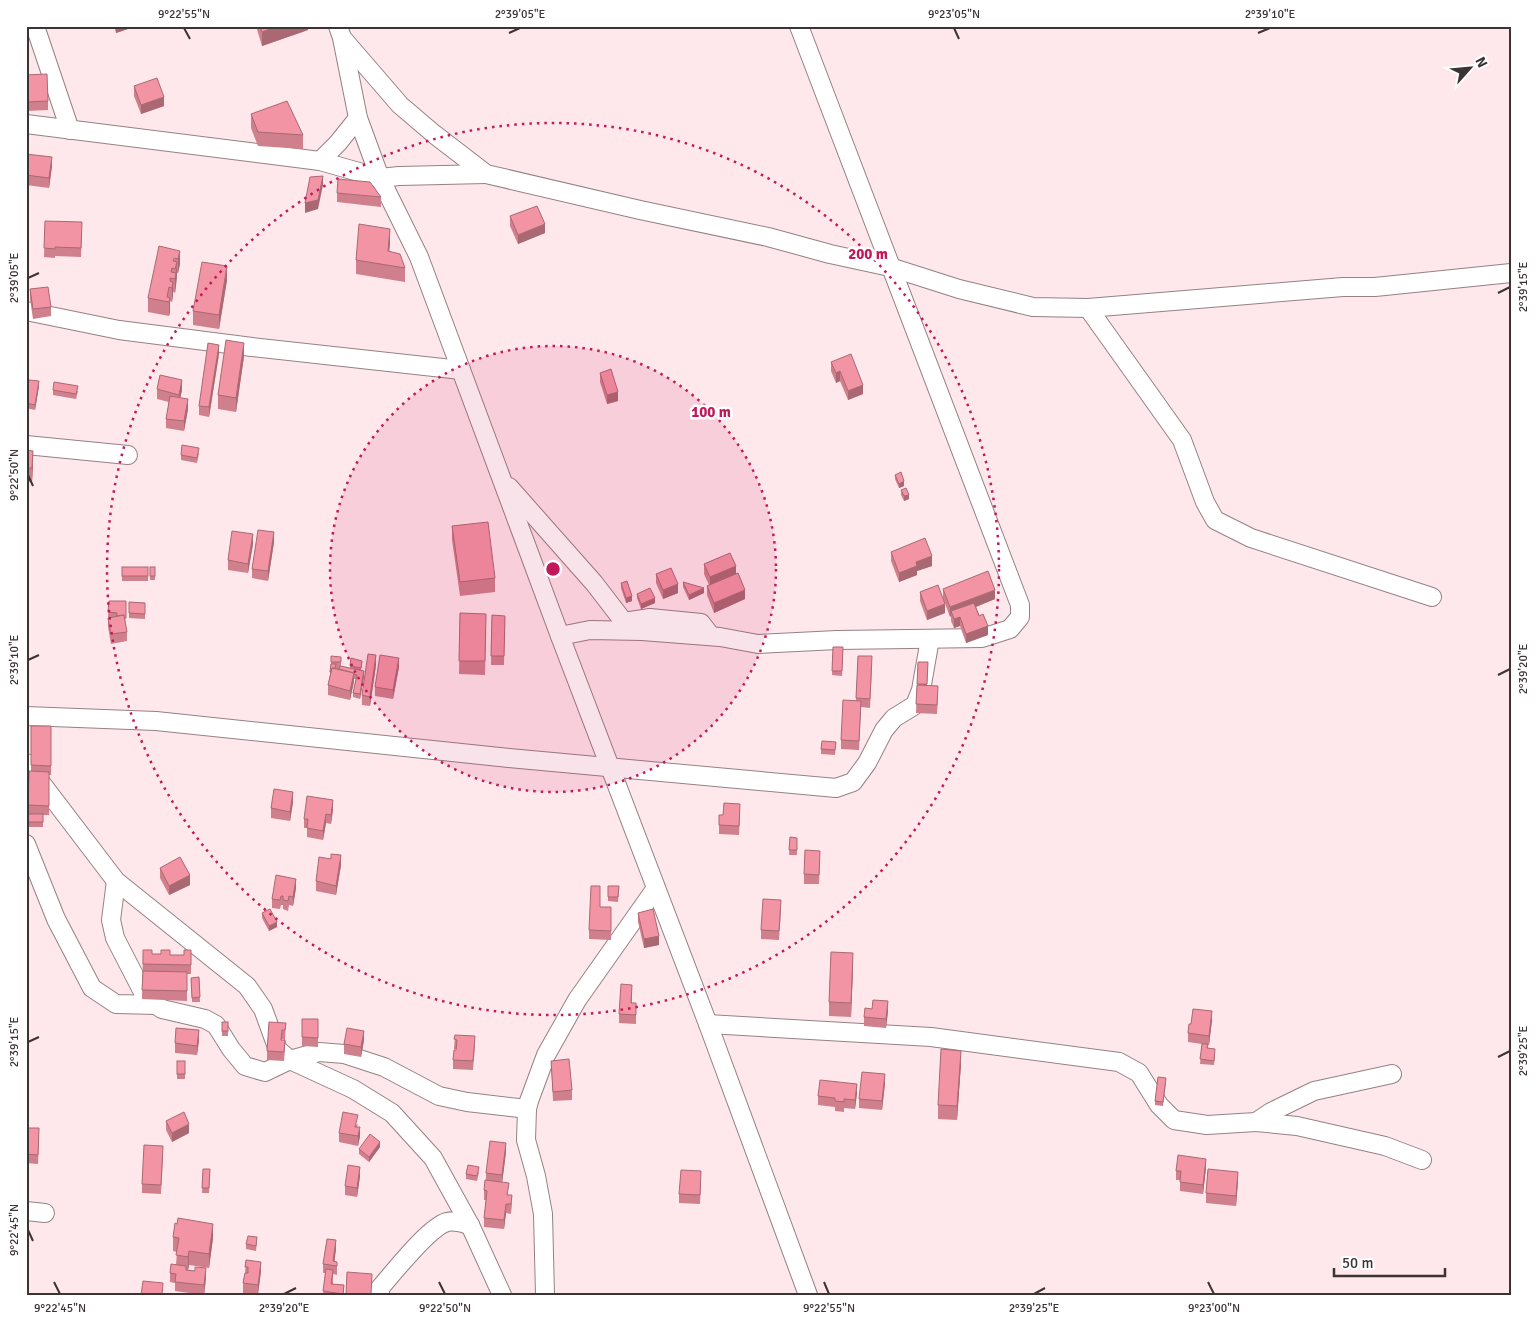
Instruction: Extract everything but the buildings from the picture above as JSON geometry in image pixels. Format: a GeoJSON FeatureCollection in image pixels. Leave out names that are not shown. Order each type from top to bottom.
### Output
{"type":"FeatureCollection","features":[{"type":"Feature","properties":{"kind":"street"},"geometry":{"type":"LineString","coordinates":[[35,26],[70,130]]}},
{"type":"Feature","properties":{"kind":"street"},"geometry":{"type":"LineString","coordinates":[[560,636],[590,630],[642,631],[711,636],[758,644],[837,640],[982,638],[1010,629],[1020,617],[1020,605],[799,26]]}},
{"type":"Feature","properties":{"kind":"street"},"geometry":{"type":"LineString","coordinates":[[340,32],[400,104],[434,134],[486,174]]}},
{"type":"Feature","properties":{"kind":"street"},"geometry":{"type":"LineString","coordinates":[[340,32],[358,118],[380,178],[419,257],[808,1295]]}},
{"type":"Feature","properties":{"kind":"street"},"geometry":{"type":"LineString","coordinates":[[320,161],[338,143],[358,118]]}},
{"type":"Feature","properties":{"kind":"street"},"geometry":{"type":"LineString","coordinates":[[26,124],[320,161],[380,178],[486,174],[640,210],[768,237],[830,254],[890,267],[959,289],[1034,307],[1088,308],[1342,287],[1375,287],[1511,273]]}},
{"type":"Feature","properties":{"kind":"street"},"geometry":{"type":"LineString","coordinates":[[1088,308],[1182,440],[1205,502],[1215,520],[1251,538],[1432,597]]}},
{"type":"Feature","properties":{"kind":"street"},"geometry":{"type":"LineString","coordinates":[[26,311],[118,330],[461,370]]}},
{"type":"Feature","properties":{"kind":"street"},"geometry":{"type":"LineString","coordinates":[[26,445],[128,455]]}},
{"type":"Feature","properties":{"kind":"street"},"geometry":{"type":"LineString","coordinates":[[502,479],[594,583],[624,622],[650,618],[701,623],[711,636]]}},
{"type":"Feature","properties":{"kind":"street"},"geometry":{"type":"LineString","coordinates":[[26,716],[156,721],[610,768],[836,788],[853,782],[868,763],[884,730],[894,718],[916,705],[922,690],[930,639]]}},
{"type":"Feature","properties":{"kind":"street"},"geometry":{"type":"LineString","coordinates":[[26,763],[116,881],[246,986],[262,1009],[278,1050],[290,1060],[353,1089],[392,1113],[433,1158],[470,1225],[502,1295]]}},
{"type":"Feature","properties":{"kind":"street"},"geometry":{"type":"LineString","coordinates":[[26,844],[56,918],[92,988],[116,1004],[157,1005]]}},
{"type":"Feature","properties":{"kind":"street"},"geometry":{"type":"LineString","coordinates":[[116,881],[111,920],[115,938],[146,998],[162,1009],[205,1019],[216,1025],[231,1049],[245,1066],[265,1072],[290,1060],[319,1052],[344,1054],[384,1067],[439,1096],[467,1102],[527,1109]]}},
{"type":"Feature","properties":{"kind":"street"},"geometry":{"type":"LineString","coordinates":[[545,1295],[543,1214],[536,1176],[526,1140],[527,1109],[546,1055],[578,1000],[656,888]]}},
{"type":"Feature","properties":{"kind":"street"},"geometry":{"type":"LineString","coordinates":[[708,1024],[931,1037],[1119,1062],[1139,1074],[1159,1105],[1174,1120],[1207,1125],[1256,1122],[1297,1126],[1385,1146],[1422,1160]]}},
{"type":"Feature","properties":{"kind":"street"},"geometry":{"type":"LineString","coordinates":[[1256,1122],[1271,1112],[1314,1091],[1392,1074]]}},
{"type":"Feature","properties":{"kind":"street"},"geometry":{"type":"LineString","coordinates":[[26,1211],[45,1213]]}},
{"type":"Feature","properties":{"kind":"street"},"geometry":{"type":"LineString","coordinates":[[380,1295],[380,1288],[424,1237],[446,1222],[458,1221],[470,1225]]}}]}
